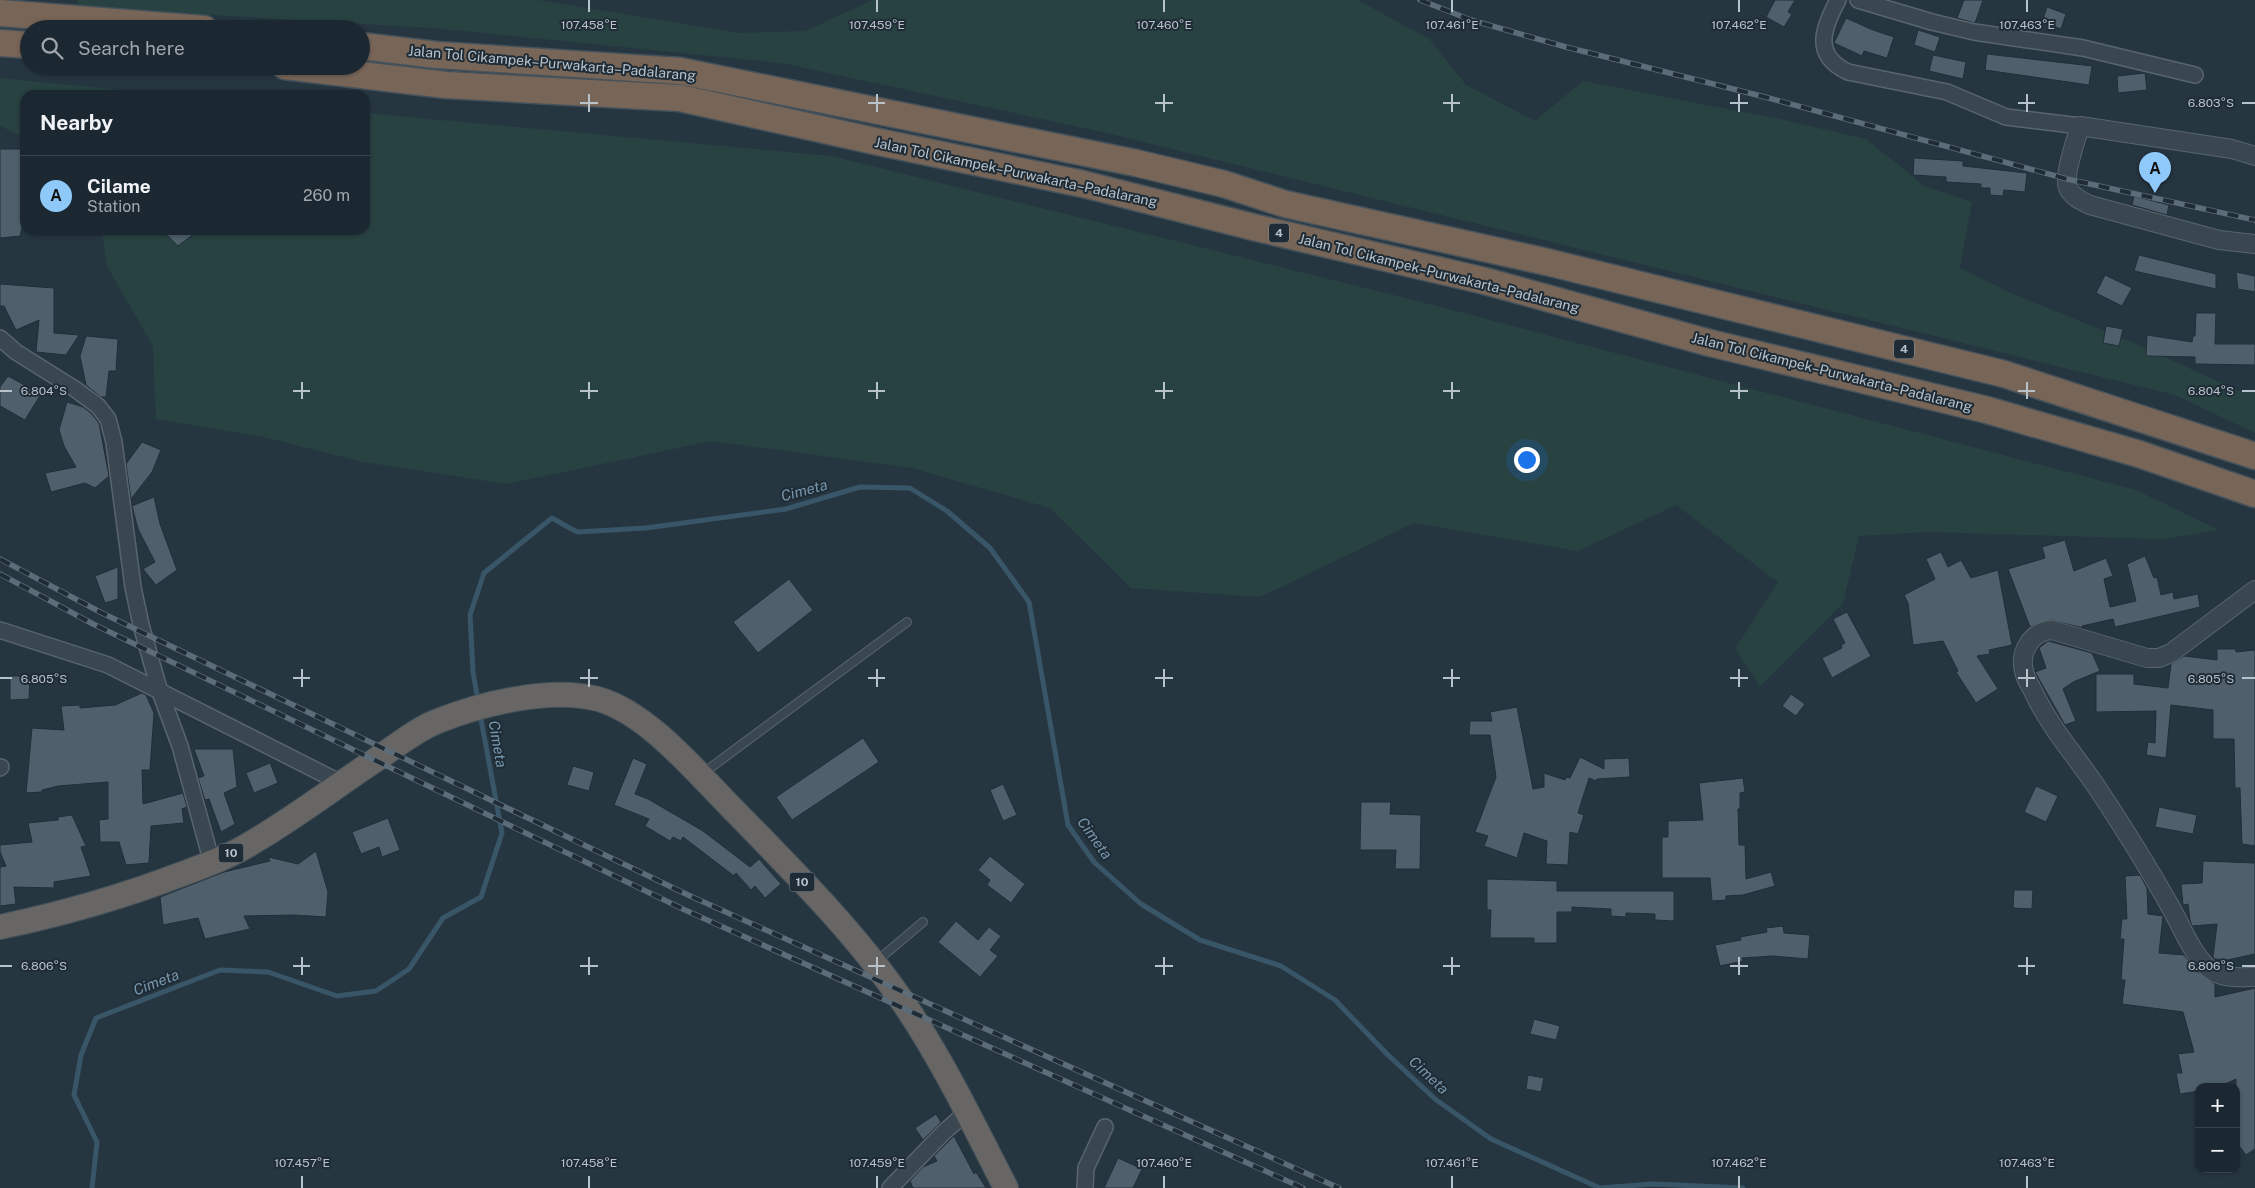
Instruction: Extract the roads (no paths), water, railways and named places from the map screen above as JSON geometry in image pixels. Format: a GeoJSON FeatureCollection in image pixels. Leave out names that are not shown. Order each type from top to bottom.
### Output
{"type":"FeatureCollection","features":[{"type":"Feature","properties":{"kind":"highway"},"geometry":{"type":"LineString","coordinates":[[0,13],[89,20]]}},
{"type":"Feature","properties":{"kind":"highway"},"geometry":{"type":"LineString","coordinates":[[0,43],[20,44]]}},
{"type":"Feature","properties":{"kind":"highway","name":"Jalan Tol Cikampek–Purwakarta–Padalarang"},"geometry":{"type":"LineString","coordinates":[[370,47],[437,55],[680,71],[1136,163],[1224,184],[1285,204],[1547,262],[2004,374],[2255,456]]}},
{"type":"Feature","properties":{"kind":"highway","name":"Jalan Tol Cikampek–Purwakarta–Padalarang"},"geometry":{"type":"LineString","coordinates":[[361,75],[446,85],[680,98],[1083,184],[1257,228],[1486,281],[1710,343],[1987,410],[2139,454],[2255,494]]}},
{"type":"Feature","properties":{"kind":"highway","name":"10"},"geometry":{"type":"LineString","coordinates":[[0,927],[65,913],[141,890],[212,863],[252,843],[436,722],[505,701],[551,694],[600,700],[622,710],[658,734],[819,899],[874,963],[904,1003],[932,1048],[1006,1188]]}},
{"type":"Feature","properties":{"kind":"street"},"geometry":{"type":"LineString","coordinates":[[1838,0],[1827,21],[1823,40],[1827,56],[1835,66],[1848,72],[1947,92],[2006,117],[2232,149],[2255,156]]}},
{"type":"Feature","properties":{"kind":"street"},"geometry":{"type":"LineString","coordinates":[[1862,0],[1932,22],[1974,32],[2083,48],[2195,74]]}},
{"type":"Feature","properties":{"kind":"street"},"geometry":{"type":"LineString","coordinates":[[2080,126],[2067,179],[2068,188],[2076,197],[2090,205],[2121,215],[2220,240],[2255,244]]}},
{"type":"Feature","properties":{"kind":"street"},"geometry":{"type":"LineString","coordinates":[[0,338],[16,352],[86,397],[103,411],[108,419],[123,501],[133,587],[141,625],[160,692],[180,746],[212,863]]}},
{"type":"Feature","properties":{"kind":"street"},"geometry":{"type":"LineString","coordinates":[[2250,594],[2171,653],[2159,658],[2147,658],[2052,630],[2043,630],[2034,636],[2029,643],[2022,660],[2024,671],[2042,709],[2106,801],[2171,906],[2192,946],[2206,965],[2218,974],[2236,977],[2255,977]]}},
{"type":"Feature","properties":{"kind":"street"},"geometry":{"type":"LineString","coordinates":[[0,630],[108,665],[341,783]]}},
{"type":"Feature","properties":{"kind":"street"},"geometry":{"type":"LineString","coordinates":[[890,1188],[944,1132],[967,1112]]}},
{"type":"Feature","properties":{"kind":"street"},"geometry":{"type":"LineString","coordinates":[[1085,1188],[1086,1168],[1105,1127]]}},
{"type":"Feature","properties":{"kind":"lane"},"geometry":{"type":"LineString","coordinates":[[700,775],[907,622]]}},
{"type":"Feature","properties":{"kind":"lane"},"geometry":{"type":"LineString","coordinates":[[874,963],[923,922]]}},
{"type":"Feature","properties":{"kind":"waterway","name":"Cimeta"},"geometry":{"type":"LineString","coordinates":[[478,701],[473,672],[470,615],[484,573],[552,518],[577,532],[646,528],[786,509],[860,487],[910,488],[947,511],[990,548],[1029,602],[1068,825],[1094,862],[1141,904],[1200,940],[1281,966],[1335,1000],[1387,1054],[1435,1099],[1491,1139],[1600,1188],[1653,1184],[1743,1188]]}},
{"type":"Feature","properties":{"kind":"waterway","name":"Cimeta"},"geometry":{"type":"LineString","coordinates":[[92,1188],[97,1142],[74,1095],[81,1055],[96,1018],[220,970],[268,972],[337,996],[376,991],[409,969],[443,918],[481,897],[502,833],[480,714]]}},
{"type":"Feature","properties":{"kind":"railway"},"geometry":{"type":"LineString","coordinates":[[1420,0],[1471,20],[1566,47],[1765,97],[2067,179],[2255,220]]}},
{"type":"Feature","properties":{"kind":"railway"},"geometry":{"type":"LineString","coordinates":[[0,559],[102,613],[688,895],[1339,1188]]}},
{"type":"Feature","properties":{"kind":"railway"},"geometry":{"type":"LineString","coordinates":[[0,574],[93,624],[685,910],[1303,1188]]}},
{"type":"Feature","properties":{"kind":"place","name":"Cilame"},"geometry":{"type":"Point","coordinates":[2155,193]}}]}
